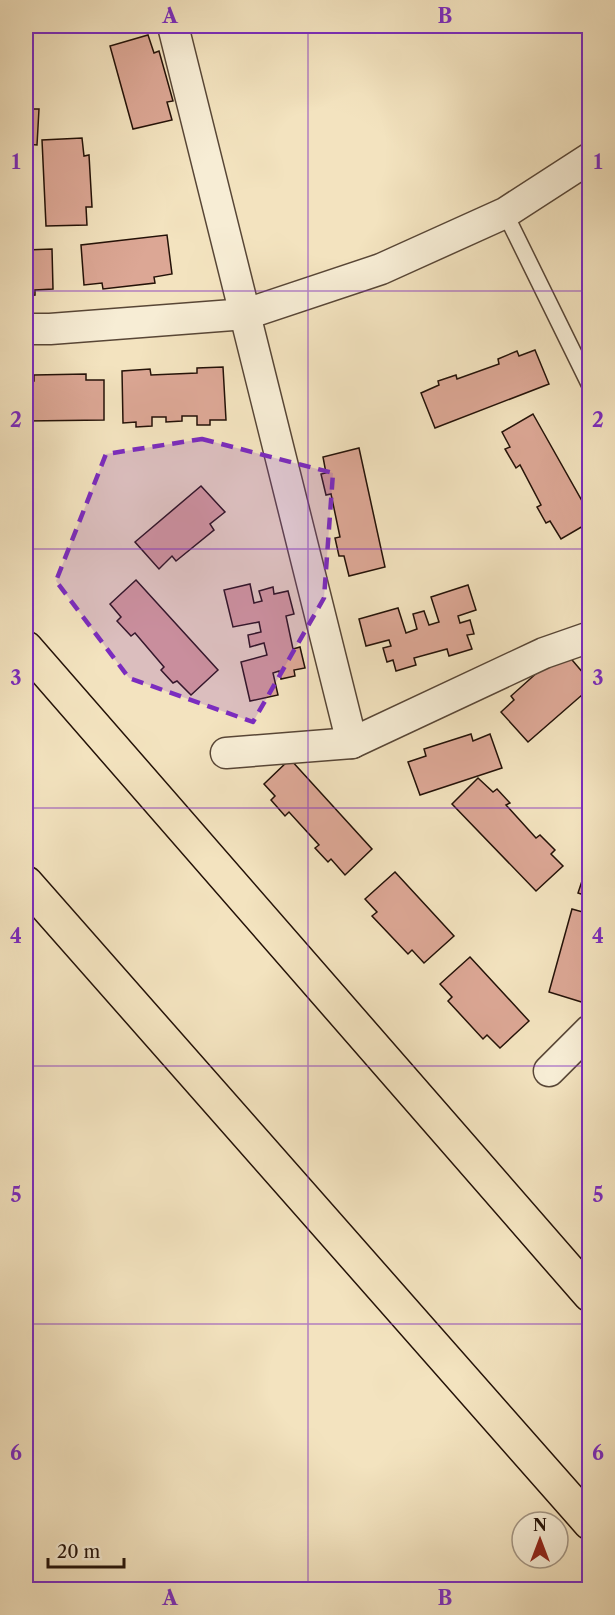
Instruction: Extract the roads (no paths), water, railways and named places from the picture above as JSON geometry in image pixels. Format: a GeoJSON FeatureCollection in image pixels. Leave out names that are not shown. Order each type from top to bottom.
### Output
{"type":"FeatureCollection","features":[{"type":"Feature","properties":{"kind":"highway"},"geometry":{"type":"LineString","coordinates":[[26,648],[590,1295]]}},
{"type":"Feature","properties":{"kind":"highway"},"geometry":{"type":"LineString","coordinates":[[26,883],[590,1523]]}},
{"type":"Feature","properties":{"kind":"street"},"geometry":{"type":"LineString","coordinates":[[173,26],[352,743]]}},
{"type":"Feature","properties":{"kind":"street"},"geometry":{"type":"LineString","coordinates":[[26,329],[246,314],[381,269],[505,213],[590,158]]}},
{"type":"Feature","properties":{"kind":"street"},"geometry":{"type":"LineString","coordinates":[[226,753],[352,743],[544,653],[590,637]]}},
{"type":"Feature","properties":{"kind":"street"},"geometry":{"type":"LineString","coordinates":[[549,1071],[590,1030]]}},
{"type":"Feature","properties":{"kind":"lane"},"geometry":{"type":"LineString","coordinates":[[505,213],[590,386]]}}]}
